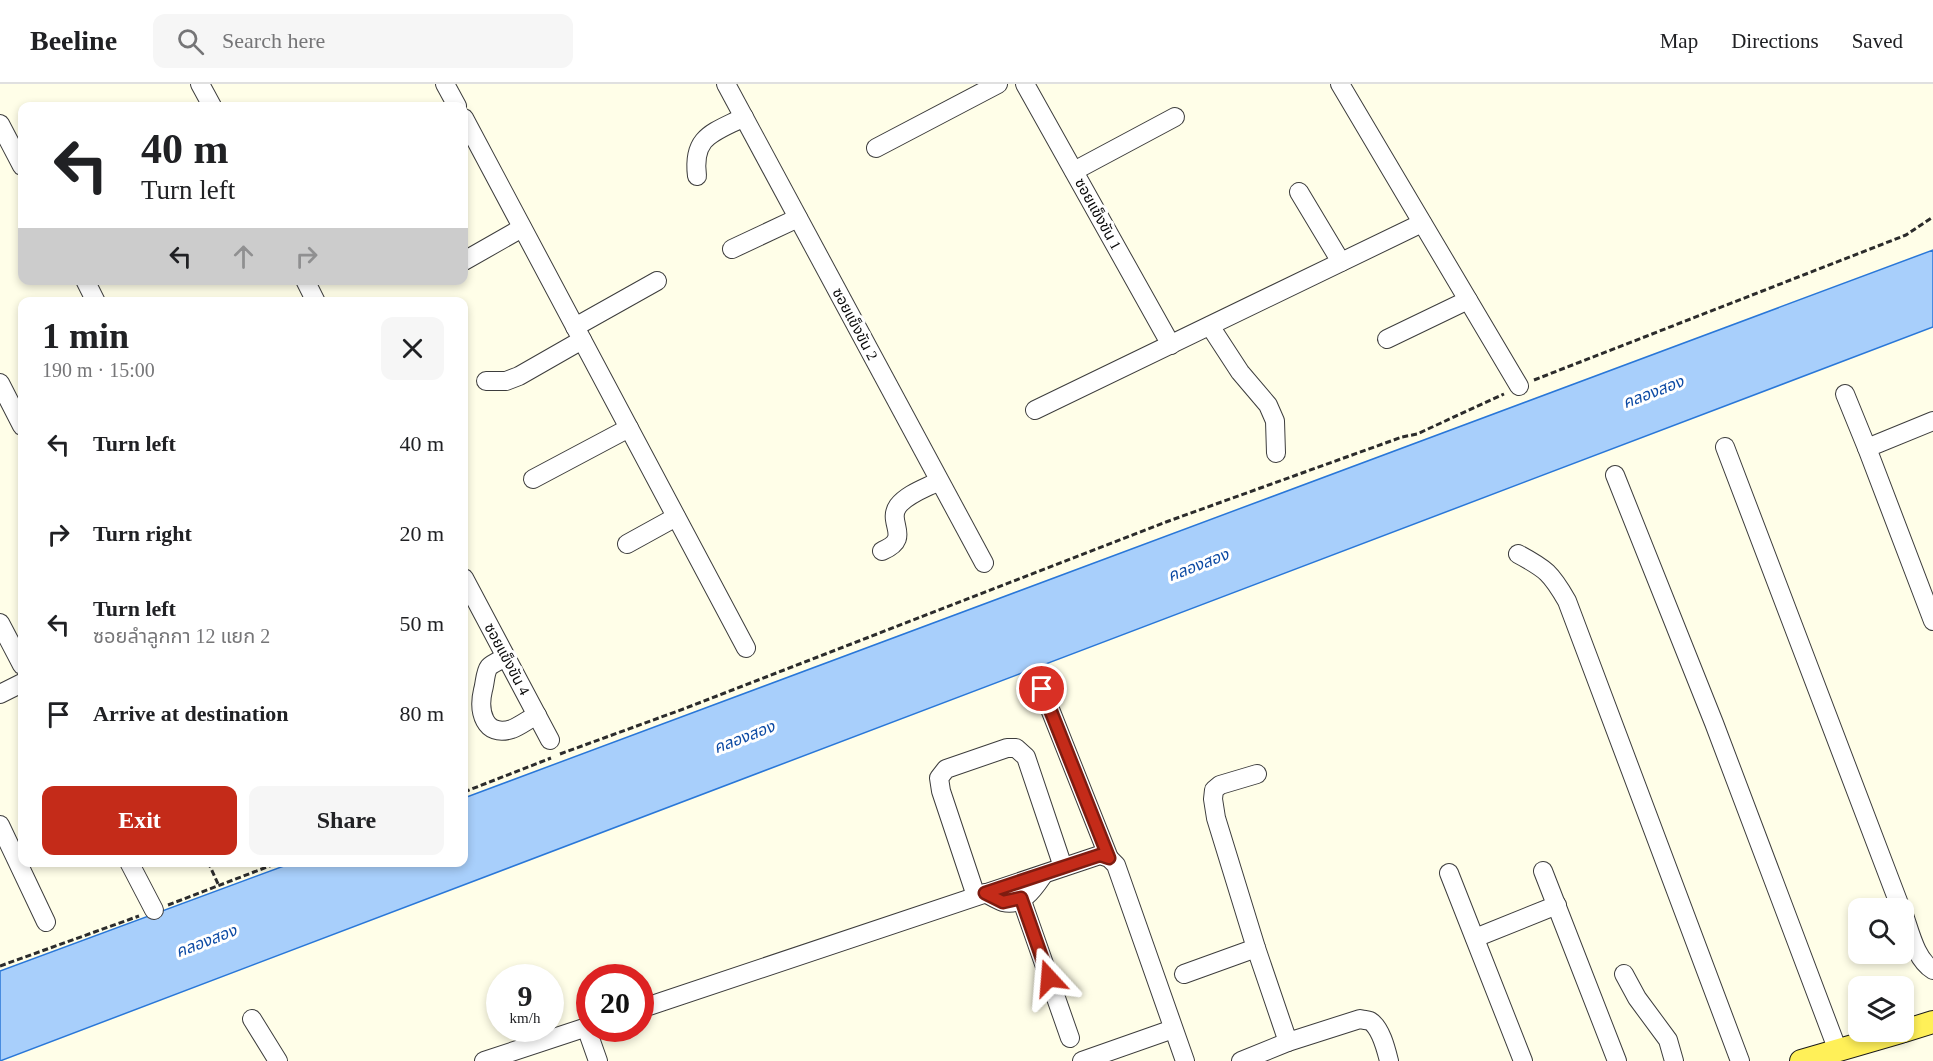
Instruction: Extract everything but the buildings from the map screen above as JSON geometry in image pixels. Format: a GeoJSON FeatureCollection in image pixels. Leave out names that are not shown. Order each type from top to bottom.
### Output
{"type":"FeatureCollection","features":[{"type":"Feature","properties":{"kind":"main road"},"geometry":{"type":"LineString","coordinates":[[1914,1028],[1933,1022]]}},
{"type":"Feature","properties":{"kind":"main road"},"geometry":{"type":"LineString","coordinates":[[1801,1061],[1868,1042]]}},
{"type":"Feature","properties":{"kind":"street"},"geometry":{"type":"LineString","coordinates":[[200,84],[210,102]]}},
{"type":"Feature","properties":{"kind":"street"},"geometry":{"type":"LineString","coordinates":[[446,84],[456,102]]}},
{"type":"Feature","properties":{"kind":"street","name":"ซอยแข็งขัน 2"},"geometry":{"type":"LineString","coordinates":[[726,84],[984,563]]}},
{"type":"Feature","properties":{"kind":"street"},"geometry":{"type":"LineString","coordinates":[[876,148],[998,84]]}},
{"type":"Feature","properties":{"kind":"street","name":"ซอยแข็งขัน 1"},"geometry":{"type":"LineString","coordinates":[[1025,84],[1172,345]]}},
{"type":"Feature","properties":{"kind":"street"},"geometry":{"type":"LineString","coordinates":[[1340,84],[1519,386]]}},
{"type":"Feature","properties":{"kind":"street"},"geometry":{"type":"LineString","coordinates":[[697,176],[695,161],[698,149],[707,137],[744,117]]}},
{"type":"Feature","properties":{"kind":"street"},"geometry":{"type":"LineString","coordinates":[[1074,171],[1175,117]]}},
{"type":"Feature","properties":{"kind":"street"},"geometry":{"type":"LineString","coordinates":[[0,124],[18,158]]}},
{"type":"Feature","properties":{"kind":"street"},"geometry":{"type":"LineString","coordinates":[[468,126],[746,648]]}},
{"type":"Feature","properties":{"kind":"street"},"geometry":{"type":"LineString","coordinates":[[1299,192],[1341,262]]}},
{"type":"Feature","properties":{"kind":"street"},"geometry":{"type":"LineString","coordinates":[[732,249],[798,218]]}},
{"type":"Feature","properties":{"kind":"street"},"geometry":{"type":"LineString","coordinates":[[1035,410],[1422,223]]}},
{"type":"Feature","properties":{"kind":"street"},"geometry":{"type":"LineString","coordinates":[[468,259],[522,228]]}},
{"type":"Feature","properties":{"kind":"street"},"geometry":{"type":"LineString","coordinates":[[486,381],[506,381],[519,376],[657,281]]}},
{"type":"Feature","properties":{"kind":"street"},"geometry":{"type":"LineString","coordinates":[[1387,339],[1468,300]]}},
{"type":"Feature","properties":{"kind":"street"},"geometry":{"type":"LineString","coordinates":[[1210,326],[1240,372],[1268,405],[1275,421],[1276,453]]}},
{"type":"Feature","properties":{"kind":"street"},"geometry":{"type":"LineString","coordinates":[[0,383],[18,418]]}},
{"type":"Feature","properties":{"kind":"street"},"geometry":{"type":"LineString","coordinates":[[1845,394],[1933,621]]}},
{"type":"Feature","properties":{"kind":"street"},"geometry":{"type":"LineString","coordinates":[[1867,448],[1933,421]]}},
{"type":"Feature","properties":{"kind":"street"},"geometry":{"type":"LineString","coordinates":[[533,479],[629,428]]}},
{"type":"Feature","properties":{"kind":"street"},"geometry":{"type":"LineString","coordinates":[[1725,447],[1897,898]]}},
{"type":"Feature","properties":{"kind":"street"},"geometry":{"type":"LineString","coordinates":[[1615,475],[1714,723],[1838,1051]]}},
{"type":"Feature","properties":{"kind":"street"},"geometry":{"type":"LineString","coordinates":[[882,551],[890,548],[896,542],[898,536],[894,515],[897,507],[907,498],[939,481]]}},
{"type":"Feature","properties":{"kind":"street"},"geometry":{"type":"LineString","coordinates":[[627,544],[676,517]]}},
{"type":"Feature","properties":{"kind":"street"},"geometry":{"type":"LineString","coordinates":[[1518,554],[1543,568],[1556,581],[1567,601],[1740,1061]]}},
{"type":"Feature","properties":{"kind":"street","name":"ซอยแข็งขัน 4"},"geometry":{"type":"LineString","coordinates":[[468,586],[550,740]]}},
{"type":"Feature","properties":{"kind":"street"},"geometry":{"type":"LineString","coordinates":[[0,622],[18,657]]}},
{"type":"Feature","properties":{"kind":"street"},"geometry":{"type":"LineString","coordinates":[[506,657],[489,667],[481,700],[486,723],[492,729],[501,731],[512,729],[537,715]]}},
{"type":"Feature","properties":{"kind":"street"},"geometry":{"type":"LineString","coordinates":[[0,694],[18,685]]}},
{"type":"Feature","properties":{"kind":"street"},"geometry":{"type":"LineString","coordinates":[[1042,689],[1109,858],[1116,865],[1185,1061]]}},
{"type":"Feature","properties":{"kind":"street"},"geometry":{"type":"LineString","coordinates":[[981,895],[941,791],[939,778],[946,769],[1007,748],[1017,748],[1026,757],[1063,867]]}},
{"type":"Feature","properties":{"kind":"street"},"geometry":{"type":"LineString","coordinates":[[1257,774],[1220,785],[1214,790],[1213,799],[1216,818],[1256,948],[1288,1042]]}},
{"type":"Feature","properties":{"kind":"street"},"geometry":{"type":"LineString","coordinates":[[0,825],[18,863]]}},
{"type":"Feature","properties":{"kind":"street"},"geometry":{"type":"LineString","coordinates":[[654,1004],[1100,855],[1109,858]]}},
{"type":"Feature","properties":{"kind":"street"},"geometry":{"type":"LineString","coordinates":[[20,867],[46,922]]}},
{"type":"Feature","properties":{"kind":"street"},"geometry":{"type":"LineString","coordinates":[[132,867],[154,910]]}},
{"type":"Feature","properties":{"kind":"street"},"geometry":{"type":"LineString","coordinates":[[1543,871],[1617,1061]]}},
{"type":"Feature","properties":{"kind":"street"},"geometry":{"type":"LineString","coordinates":[[1449,873],[1524,1061]]}},
{"type":"Feature","properties":{"kind":"street"},"geometry":{"type":"LineString","coordinates":[[981,895],[1003,902],[1021,898],[1033,891],[1044,874]]}},
{"type":"Feature","properties":{"kind":"street"},"geometry":{"type":"LineString","coordinates":[[1021,898],[1070,1038]]}},
{"type":"Feature","properties":{"kind":"street"},"geometry":{"type":"LineString","coordinates":[[1475,938],[1557,905]]}},
{"type":"Feature","properties":{"kind":"street"},"geometry":{"type":"LineString","coordinates":[[1914,939],[1921,956],[1933,970]]}},
{"type":"Feature","properties":{"kind":"street"},"geometry":{"type":"LineString","coordinates":[[1184,974],[1256,948]]}},
{"type":"Feature","properties":{"kind":"street"},"geometry":{"type":"LineString","coordinates":[[1624,974],[1637,998],[1668,1040],[1674,1061]]}},
{"type":"Feature","properties":{"kind":"street"},"geometry":{"type":"LineString","coordinates":[[252,1019],[278,1061]]}},
{"type":"Feature","properties":{"kind":"street"},"geometry":{"type":"LineString","coordinates":[[1241,1061],[1288,1042],[1360,1019],[1371,1022],[1377,1029],[1389,1061]]}},
{"type":"Feature","properties":{"kind":"street"},"geometry":{"type":"LineString","coordinates":[[1082,1061],[1173,1029]]}},
{"type":"Feature","properties":{"kind":"street"},"geometry":{"type":"LineString","coordinates":[[484,1061],[576,1030]]}},
{"type":"Feature","properties":{"kind":"street"},"geometry":{"type":"LineString","coordinates":[[593,1042],[598,1061]]}},
{"type":"Feature","properties":{"kind":"path"},"geometry":{"type":"LineString","coordinates":[[468,790],[1166,522],[1402,436],[1417,434],[1519,386],[1906,235],[1933,217]]}},
{"type":"Feature","properties":{"kind":"path"},"geometry":{"type":"LineString","coordinates":[[210,867],[219,886]]}},
{"type":"Feature","properties":{"kind":"water","name":"คลองสอง"},"geometry":{"type":"Polygon","coordinates":[[[1933,250],[1933,327],[0,1061],[0,971],[281,867],[468,867],[468,797],[1933,250]]]}},
{"type":"Feature","properties":{"kind":"route"},"geometry":{"type":"LineString","coordinates":[[1042,689],[1109,858],[1100,855],[985,893],[1003,902],[1021,898],[1049,978]]}}]}
